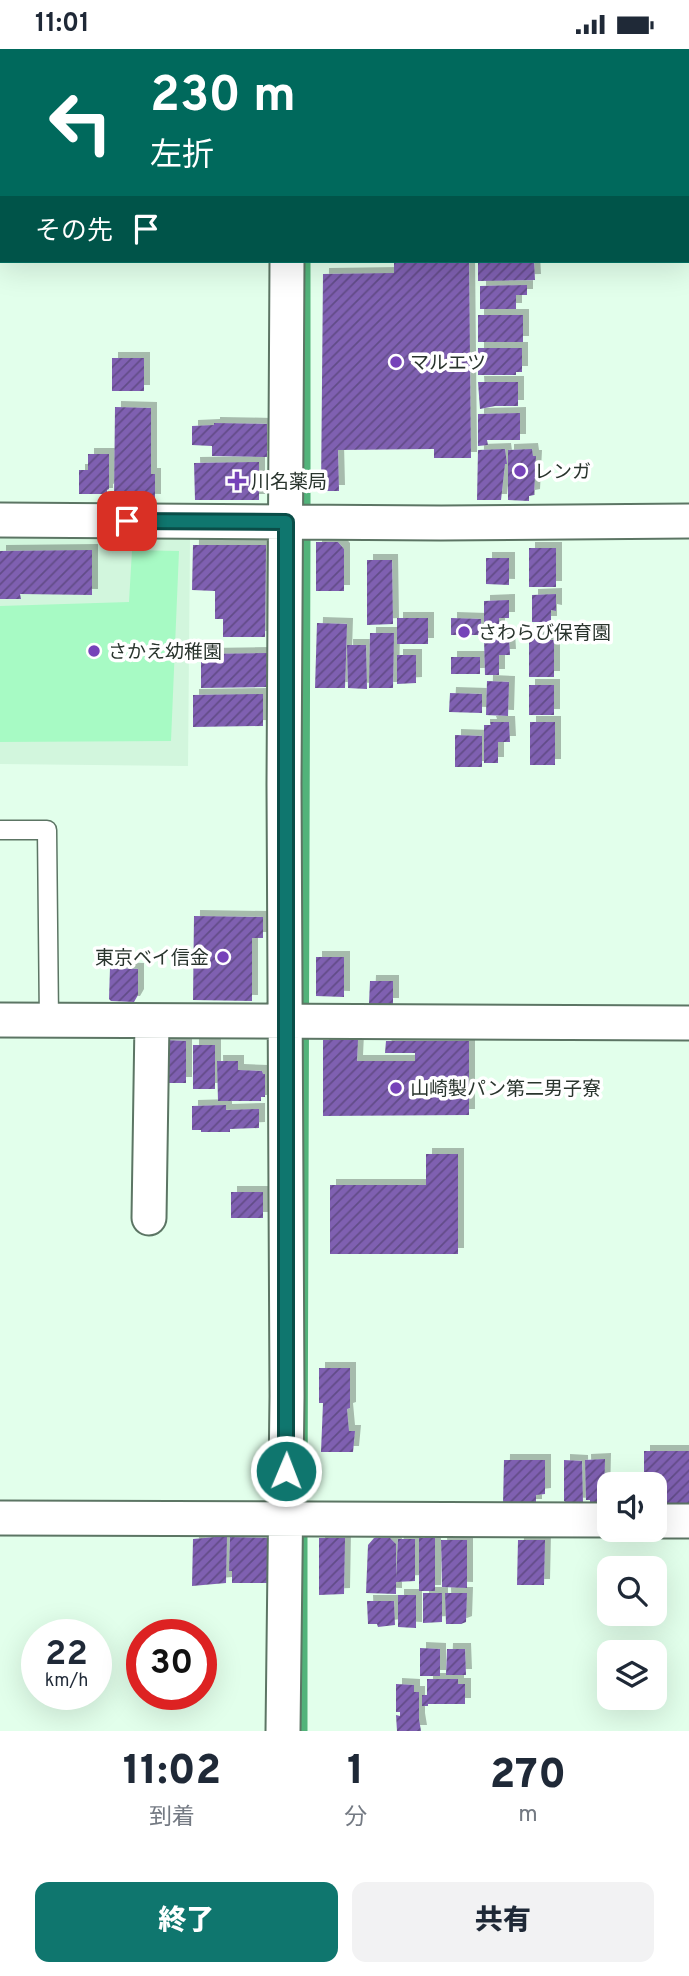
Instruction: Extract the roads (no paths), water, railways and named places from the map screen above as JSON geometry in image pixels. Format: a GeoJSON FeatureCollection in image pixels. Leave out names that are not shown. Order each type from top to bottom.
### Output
{"type":"FeatureCollection","features":[{"type":"Feature","properties":{"kind":"street"},"geometry":{"type":"LineString","coordinates":[[283,1731],[296,1520],[287,1396],[298,1021],[301,522],[287,263]]}},
{"type":"Feature","properties":{"kind":"street"},"geometry":{"type":"LineString","coordinates":[[0,520],[689,521]]}},
{"type":"Feature","properties":{"kind":"street"},"geometry":{"type":"LineString","coordinates":[[0,1020],[689,1023]]}},
{"type":"Feature","properties":{"kind":"street"},"geometry":{"type":"LineString","coordinates":[[149,1218],[152,1021]]}},
{"type":"Feature","properties":{"kind":"street"},"geometry":{"type":"LineString","coordinates":[[0,1518],[597,1521]]}},
{"type":"Feature","properties":{"kind":"street"},"geometry":{"type":"LineString","coordinates":[[667,1521],[689,1521]]}},
{"type":"Feature","properties":{"kind":"lane"},"geometry":{"type":"LineString","coordinates":[[0,829],[47,830],[49,1021]]}},
{"type":"Feature","properties":{"kind":"waterway"},"geometry":{"type":"LineString","coordinates":[[306,263],[306,515]]}},
{"type":"Feature","properties":{"kind":"waterway"},"geometry":{"type":"LineString","coordinates":[[303,1512],[306,529]]}},
{"type":"Feature","properties":{"kind":"waterway"},"geometry":{"type":"LineString","coordinates":[[303,1526],[303,1731]]}},
{"type":"Feature","properties":{"kind":"place","name":"マルエツ"},"geometry":{"type":"Point","coordinates":[396,362]}},
{"type":"Feature","properties":{"kind":"place","name":"レンガ"},"geometry":{"type":"Point","coordinates":[520,471]}},
{"type":"Feature","properties":{"kind":"place","name":"川名薬局"},"geometry":{"type":"Point","coordinates":[237,481]}},
{"type":"Feature","properties":{"kind":"place","name":"さわらび保育園"},"geometry":{"type":"Point","coordinates":[464,632]}},
{"type":"Feature","properties":{"kind":"place","name":"さかえ幼稚園"},"geometry":{"type":"Point","coordinates":[94,651]}},
{"type":"Feature","properties":{"kind":"place","name":"東京ベイ信金"},"geometry":{"type":"Point","coordinates":[223,957]}},
{"type":"Feature","properties":{"kind":"place","name":"山崎製パン第二男子寮"},"geometry":{"type":"Point","coordinates":[396,1088]}}]}
